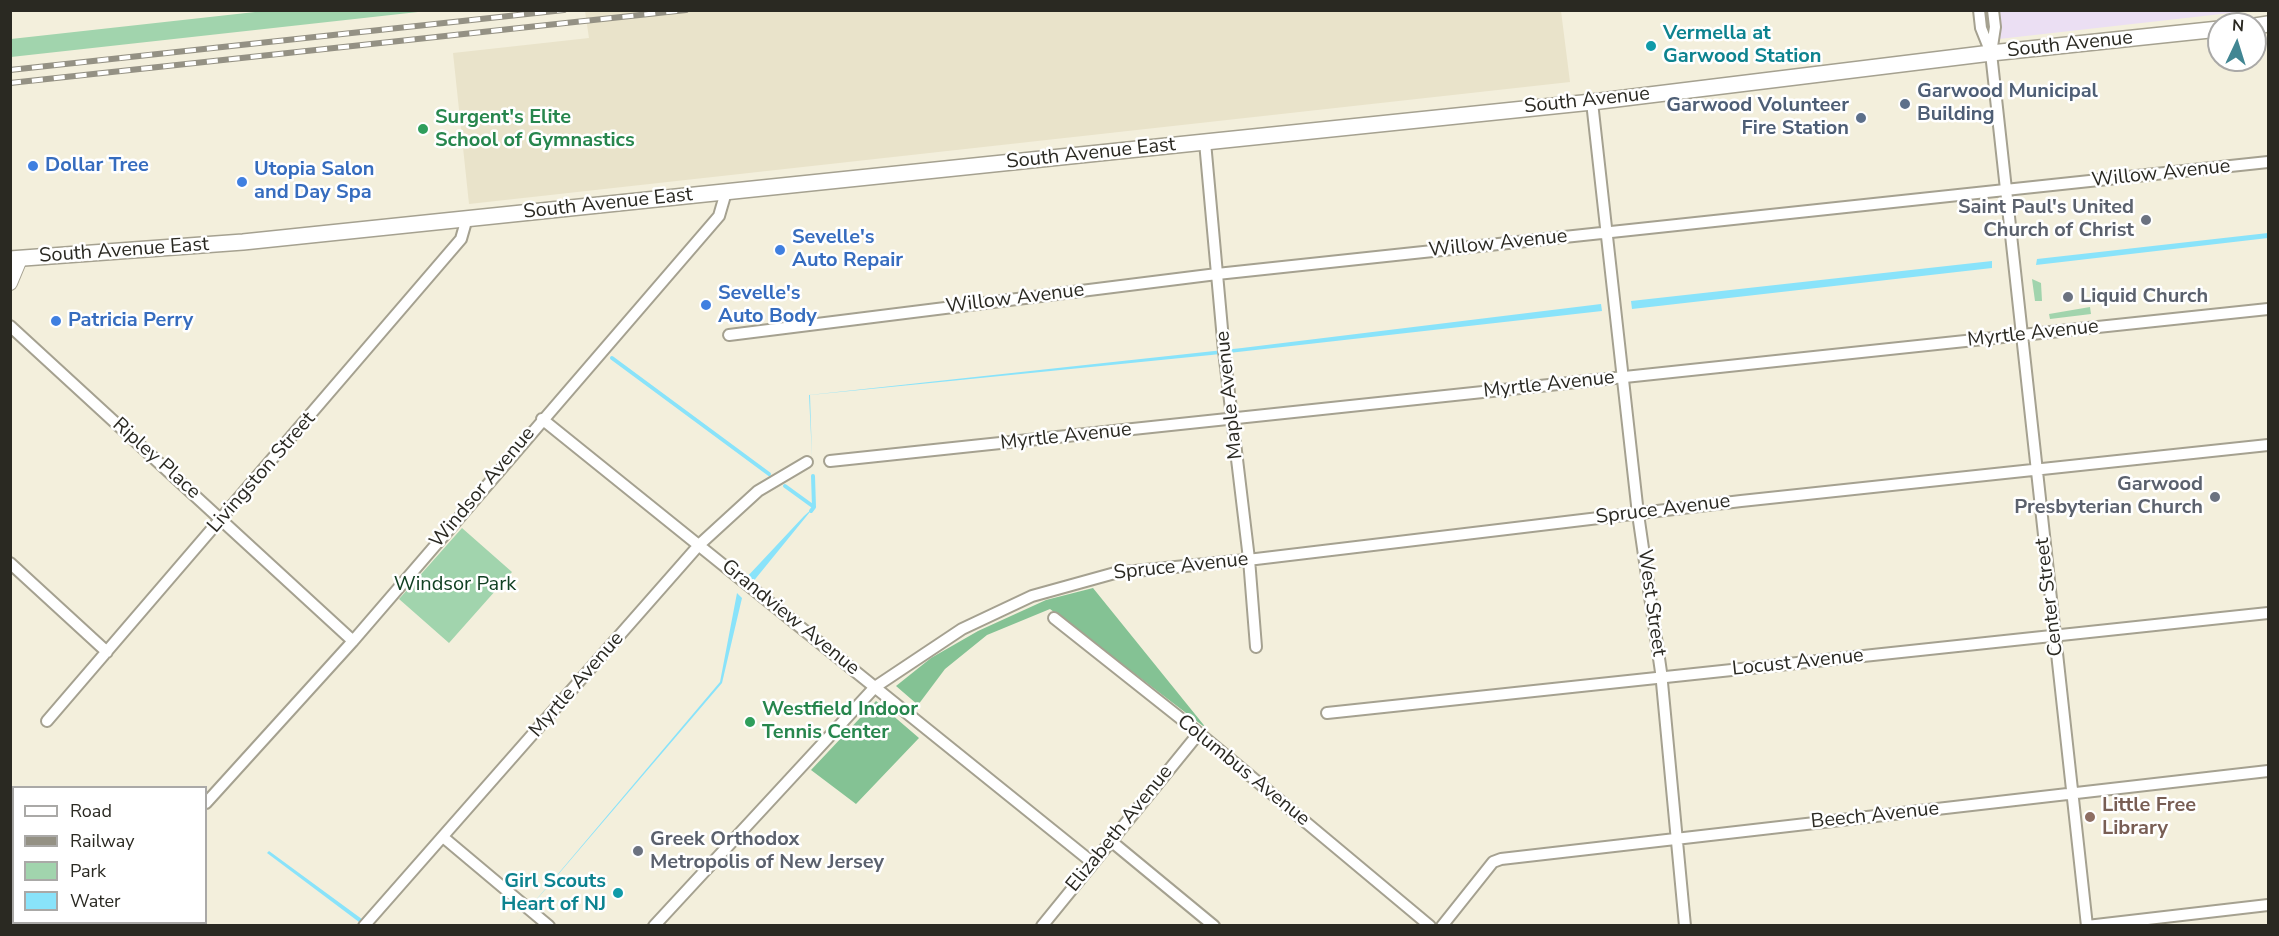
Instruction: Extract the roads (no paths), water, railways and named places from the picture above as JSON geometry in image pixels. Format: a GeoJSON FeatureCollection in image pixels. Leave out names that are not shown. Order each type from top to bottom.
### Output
{"type":"FeatureCollection","features":[{"type":"Feature","properties":{"kind":"main road","name":"South Avenue"},"geometry":{"type":"LineString","coordinates":[[1205,142],[1592,102],[1991,53],[2207,30]]}},
{"type":"Feature","properties":{"kind":"main road","name":"South Avenue East"},"geometry":{"type":"LineString","coordinates":[[15,259],[236,242],[1205,142]]}},
{"type":"Feature","properties":{"kind":"street","name":"Center Street"},"geometry":{"type":"LineString","coordinates":[[1979,10],[1981,28],[1991,53]]}},
{"type":"Feature","properties":{"kind":"street","name":"Center Street"},"geometry":{"type":"LineString","coordinates":[[1993,10],[1995,27],[1991,53],[2005,190],[2087,926]]}},
{"type":"Feature","properties":{"kind":"street","name":"West Street"},"geometry":{"type":"LineString","coordinates":[[1592,102],[1638,514],[1661,678],[1685,926]]}},
{"type":"Feature","properties":{"kind":"street","name":"Maple Avenue"},"geometry":{"type":"LineString","coordinates":[[1205,142],[1216,274],[1249,559],[1256,647]]}},
{"type":"Feature","properties":{"kind":"street","name":"Willow Avenue"},"geometry":{"type":"LineString","coordinates":[[729,335],[1216,274],[2268,162]]}},
{"type":"Feature","properties":{"kind":"street","name":"Windsor Avenue"},"geometry":{"type":"LineString","coordinates":[[207,802],[353,641],[719,216],[726,192]]}},
{"type":"Feature","properties":{"kind":"street","name":"Livingston Street"},"geometry":{"type":"LineString","coordinates":[[47,721],[461,239],[467,218]]}},
{"type":"Feature","properties":{"kind":"street"},"geometry":{"type":"LineString","coordinates":[[10,283],[15,259]]}},
{"type":"Feature","properties":{"kind":"street","name":"Myrtle Avenue"},"geometry":{"type":"LineString","coordinates":[[830,461],[2268,309]]}},
{"type":"Feature","properties":{"kind":"street","name":"Ripley Place"},"geometry":{"type":"LineString","coordinates":[[10,327],[353,641]]}},
{"type":"Feature","properties":{"kind":"street","name":"Grandview Avenue"},"geometry":{"type":"LineString","coordinates":[[542,419],[1093,863]]}},
{"type":"Feature","properties":{"kind":"street","name":"Spruce Avenue"},"geometry":{"type":"LineString","coordinates":[[654,926],[875,687],[962,629],[1032,596],[1115,573],[2035,469],[2268,445]]}},
{"type":"Feature","properties":{"kind":"street","name":"Myrtle Avenue"},"geometry":{"type":"LineString","coordinates":[[364,926],[699,545],[758,491],[807,462]]}},
{"type":"Feature","properties":{"kind":"street"},"geometry":{"type":"LineString","coordinates":[[10,563],[106,652]]}},
{"type":"Feature","properties":{"kind":"street","name":"Locust Avenue"},"geometry":{"type":"LineString","coordinates":[[1327,713],[2268,613]]}},
{"type":"Feature","properties":{"kind":"street","name":"Columbus Avenue"},"geometry":{"type":"LineString","coordinates":[[1054,618],[1198,733],[1430,926]]}},
{"type":"Feature","properties":{"kind":"street","name":"Elizabeth Avenue"},"geometry":{"type":"LineString","coordinates":[[1042,926],[1198,733]]}},
{"type":"Feature","properties":{"kind":"street","name":"Beech Avenue"},"geometry":{"type":"LineString","coordinates":[[1442,926],[1485,871],[1493,862],[1501,859],[2268,771]]}},
{"type":"Feature","properties":{"kind":"street"},"geometry":{"type":"LineString","coordinates":[[443,837],[549,926]]}},
{"type":"Feature","properties":{"kind":"street"},"geometry":{"type":"LineString","coordinates":[[1111,841],[1214,926]]}},
{"type":"Feature","properties":{"kind":"street"},"geometry":{"type":"LineString","coordinates":[[2087,926],[2268,905]]}},
{"type":"Feature","properties":{"kind":"water"},"geometry":{"type":"Polygon","coordinates":[[[2268,233],[2268,238],[2036,265],[2037,259],[2268,233]]]}},
{"type":"Feature","properties":{"kind":"water"},"geometry":{"type":"Polygon","coordinates":[[[1992,261],[1992,268],[1632,309],[1631,301],[1992,261]]]}},
{"type":"Feature","properties":{"kind":"water"},"geometry":{"type":"Polygon","coordinates":[[[1601,304],[1602,311],[1211,355],[810,395],[812,457],[809,395],[1242,348],[1601,304]]]}},
{"type":"Feature","properties":{"kind":"water"},"geometry":{"type":"Polygon","coordinates":[[[814,507],[752,583],[746,578],[804,516],[814,507]]]}},
{"type":"Feature","properties":{"kind":"water"},"geometry":{"type":"Polygon","coordinates":[[[737,593],[742,598],[722,683],[514,926],[720,682],[737,593]]]}},
{"type":"Feature","properties":{"kind":"water"},"geometry":{"type":"Polygon","coordinates":[[[269,851],[370,925],[363,925],[267,853],[269,851]]]}},
{"type":"Feature","properties":{"kind":"waterway"},"geometry":{"type":"LineString","coordinates":[[612,358],[769,474]]}},
{"type":"Feature","properties":{"kind":"waterway"},"geometry":{"type":"LineString","coordinates":[[811,511],[814,507],[813,476]]}},
{"type":"Feature","properties":{"kind":"waterway"},"geometry":{"type":"LineString","coordinates":[[785,486],[814,507]]}},
{"type":"Feature","properties":{"kind":"railway"},"geometry":{"type":"LineString","coordinates":[[10,70],[564,10]]}},
{"type":"Feature","properties":{"kind":"railway"},"geometry":{"type":"LineString","coordinates":[[10,83],[686,10]]}},
{"type":"Feature","properties":{"kind":"place","name":"Vermella at Garwood Station"},"geometry":{"type":"Point","coordinates":[1651,46]}},
{"type":"Feature","properties":{"kind":"place","name":"Garwood Municipal Building"},"geometry":{"type":"Point","coordinates":[1905,104]}},
{"type":"Feature","properties":{"kind":"place","name":"Garwood Volunteer Fire Station"},"geometry":{"type":"Point","coordinates":[1861,118]}},
{"type":"Feature","properties":{"kind":"place","name":"Surgent's Elite School of Gymnastics"},"geometry":{"type":"Point","coordinates":[423,129]}},
{"type":"Feature","properties":{"kind":"place","name":"Dollar Tree"},"geometry":{"type":"Point","coordinates":[33,166]}},
{"type":"Feature","properties":{"kind":"place","name":"Utopia Salon and Day Spa"},"geometry":{"type":"Point","coordinates":[242,182]}},
{"type":"Feature","properties":{"kind":"place","name":"Saint Paul's United Church of Christ"},"geometry":{"type":"Point","coordinates":[2146,220]}},
{"type":"Feature","properties":{"kind":"place","name":"Sevelle's Auto Repair"},"geometry":{"type":"Point","coordinates":[780,250]}},
{"type":"Feature","properties":{"kind":"place","name":"Liquid Church"},"geometry":{"type":"Point","coordinates":[2068,297]}},
{"type":"Feature","properties":{"kind":"place","name":"Sevelle's Auto Body"},"geometry":{"type":"Point","coordinates":[706,305]}},
{"type":"Feature","properties":{"kind":"place","name":"Patricia Perry"},"geometry":{"type":"Point","coordinates":[56,321]}},
{"type":"Feature","properties":{"kind":"place","name":"Garwood Presbyterian Church"},"geometry":{"type":"Point","coordinates":[2215,497]}},
{"type":"Feature","properties":{"kind":"place","name":"Westfield Indoor Tennis Center"},"geometry":{"type":"Point","coordinates":[750,722]}},
{"type":"Feature","properties":{"kind":"place","name":"Little Free Library"},"geometry":{"type":"Point","coordinates":[2090,817]}},
{"type":"Feature","properties":{"kind":"place","name":"Greek Orthodox Metropolis of New Jersey"},"geometry":{"type":"Point","coordinates":[638,851]}},
{"type":"Feature","properties":{"kind":"place","name":"Girl Scouts Heart of NJ"},"geometry":{"type":"Point","coordinates":[618,893]}},
{"type":"Feature","properties":{"kind":"park label","name":"Windsor Park"},"geometry":{"type":"Point","coordinates":[455,585]}}]}
